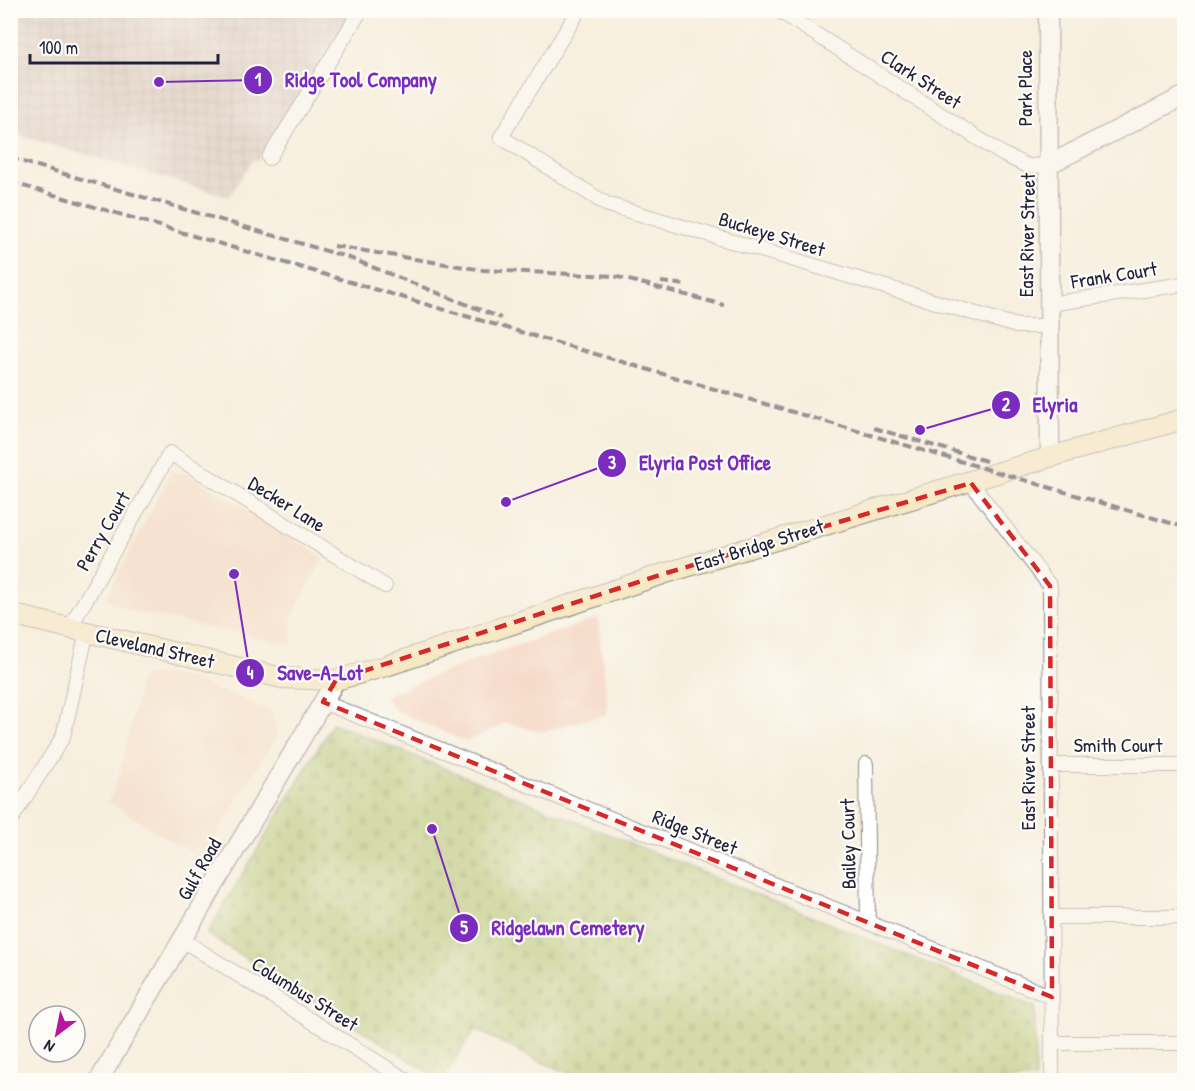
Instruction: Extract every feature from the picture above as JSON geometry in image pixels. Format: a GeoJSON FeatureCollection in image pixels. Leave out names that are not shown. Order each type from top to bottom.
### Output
{"type":"FeatureCollection","features":[{"type":"Feature","properties":{"kind":"main road","name":"East Bridge Street"},"geometry":{"type":"LineString","coordinates":[[336,680],[386,666],[674,571],[971,483],[1050,457],[1178,421]]}},
{"type":"Feature","properties":{"kind":"main road","name":"Cleveland Street"},"geometry":{"type":"LineString","coordinates":[[10,614],[282,678],[336,680]]}},
{"type":"Feature","properties":{"kind":"street"},"geometry":{"type":"LineString","coordinates":[[268,158],[361,10]]}},
{"type":"Feature","properties":{"kind":"street","name":"Buckeye Street"},"geometry":{"type":"LineString","coordinates":[[579,10],[501,137],[606,204],[986,318],[1017,326],[1049,326]]}},
{"type":"Feature","properties":{"kind":"street","name":"Park Place"},"geometry":{"type":"LineString","coordinates":[[1048,10],[1048,165]]}},
{"type":"Feature","properties":{"kind":"street","name":"Clark Street"},"geometry":{"type":"LineString","coordinates":[[781,11],[1004,155],[1028,166],[1048,165]]}},
{"type":"Feature","properties":{"kind":"street","name":"East River Street"},"geometry":{"type":"LineString","coordinates":[[1050,457],[1048,165],[1185,96]]}},
{"type":"Feature","properties":{"kind":"street","name":"Frank Court"},"geometry":{"type":"LineString","coordinates":[[1048,304],[1185,284]]}},
{"type":"Feature","properties":{"kind":"street","name":"Decker Lane"},"geometry":{"type":"LineString","coordinates":[[170,453],[385,586]]}},
{"type":"Feature","properties":{"kind":"street","name":"Perry Court"},"geometry":{"type":"LineString","coordinates":[[10,821],[63,737],[78,629],[170,453]]}},
{"type":"Feature","properties":{"kind":"street","name":"East River Street"},"geometry":{"type":"LineString","coordinates":[[971,483],[1050,586],[1052,1080]]}},
{"type":"Feature","properties":{"kind":"street","name":"Gulf Road"},"geometry":{"type":"LineString","coordinates":[[99,1080],[184,941],[336,680]]}},
{"type":"Feature","properties":{"kind":"street","name":"Ridge Street"},"geometry":{"type":"LineString","coordinates":[[324,702],[1052,997]]}},
{"type":"Feature","properties":{"kind":"street","name":"Bailey Court"},"geometry":{"type":"LineString","coordinates":[[866,764],[868,923]]}},
{"type":"Feature","properties":{"kind":"street","name":"Smith Court"},"geometry":{"type":"LineString","coordinates":[[1051,765],[1185,765]]}},
{"type":"Feature","properties":{"kind":"street"},"geometry":{"type":"LineString","coordinates":[[1051,917],[1185,917]]}},
{"type":"Feature","properties":{"kind":"street","name":"Columbus Street"},"geometry":{"type":"LineString","coordinates":[[184,941],[406,1080]]}},
{"type":"Feature","properties":{"kind":"street"},"geometry":{"type":"LineString","coordinates":[[1052,1043],[1185,1043]]}},
{"type":"Feature","properties":{"kind":"highlighted area"},"geometry":{"type":"Polygon","coordinates":[[[971,483],[1050,586],[1052,997],[323,702],[336,680],[663,574],[971,483]]]}},
{"type":"Feature","properties":{"kind":"shaded area"},"geometry":{"type":"Polygon","coordinates":[[[10,11],[353,11],[257,161],[253,159],[229,197],[11,133],[10,11]]]}},
{"type":"Feature","properties":{"kind":"shaded area"},"geometry":{"type":"Polygon","coordinates":[[[171,472],[187,473],[323,558],[292,617],[292,645],[131,611],[105,599],[171,472]]]}},
{"type":"Feature","properties":{"kind":"shaded area"},"geometry":{"type":"Polygon","coordinates":[[[598,618],[608,714],[541,732],[506,723],[466,742],[395,710],[384,696],[480,658],[598,618]]]}},
{"type":"Feature","properties":{"kind":"shaded area"},"geometry":{"type":"Polygon","coordinates":[[[152,675],[181,676],[271,711],[278,734],[202,860],[108,802],[120,773],[141,678],[152,675]]]}},
{"type":"Feature","properties":{"kind":"green space"},"geometry":{"type":"Polygon","coordinates":[[[333,723],[1035,1007],[1035,1080],[586,1080],[532,1058],[475,1029],[442,1080],[207,934],[333,723]]]}},
{"type":"Feature","properties":{"kind":"railway"},"geometry":{"type":"LineString","coordinates":[[10,158],[347,257],[501,318]]}},
{"type":"Feature","properties":{"kind":"railway"},"geometry":{"type":"LineString","coordinates":[[10,182],[1184,527]]}},
{"type":"Feature","properties":{"kind":"railway"},"geometry":{"type":"LineString","coordinates":[[334,246],[483,270],[614,276],[724,305]]}},
{"type":"Feature","properties":{"kind":"railway"},"geometry":{"type":"LineString","coordinates":[[661,282],[686,285]]}},
{"type":"Feature","properties":{"kind":"railway"},"geometry":{"type":"LineString","coordinates":[[874,428],[986,461]]}},
{"type":"Feature","properties":{"kind":"place","name":"Ridge Tool Company"},"geometry":{"type":"Point","coordinates":[159,82]}},
{"type":"Feature","properties":{"kind":"place","name":"Elyria"},"geometry":{"type":"Point","coordinates":[920,430]}},
{"type":"Feature","properties":{"kind":"place","name":"Elyria Post Office"},"geometry":{"type":"Point","coordinates":[506,502]}},
{"type":"Feature","properties":{"kind":"place","name":"Save-A-Lot"},"geometry":{"type":"Point","coordinates":[234,574]}},
{"type":"Feature","properties":{"kind":"place","name":"Ridgelawn Cemetery"},"geometry":{"type":"Point","coordinates":[432,829]}}]}
